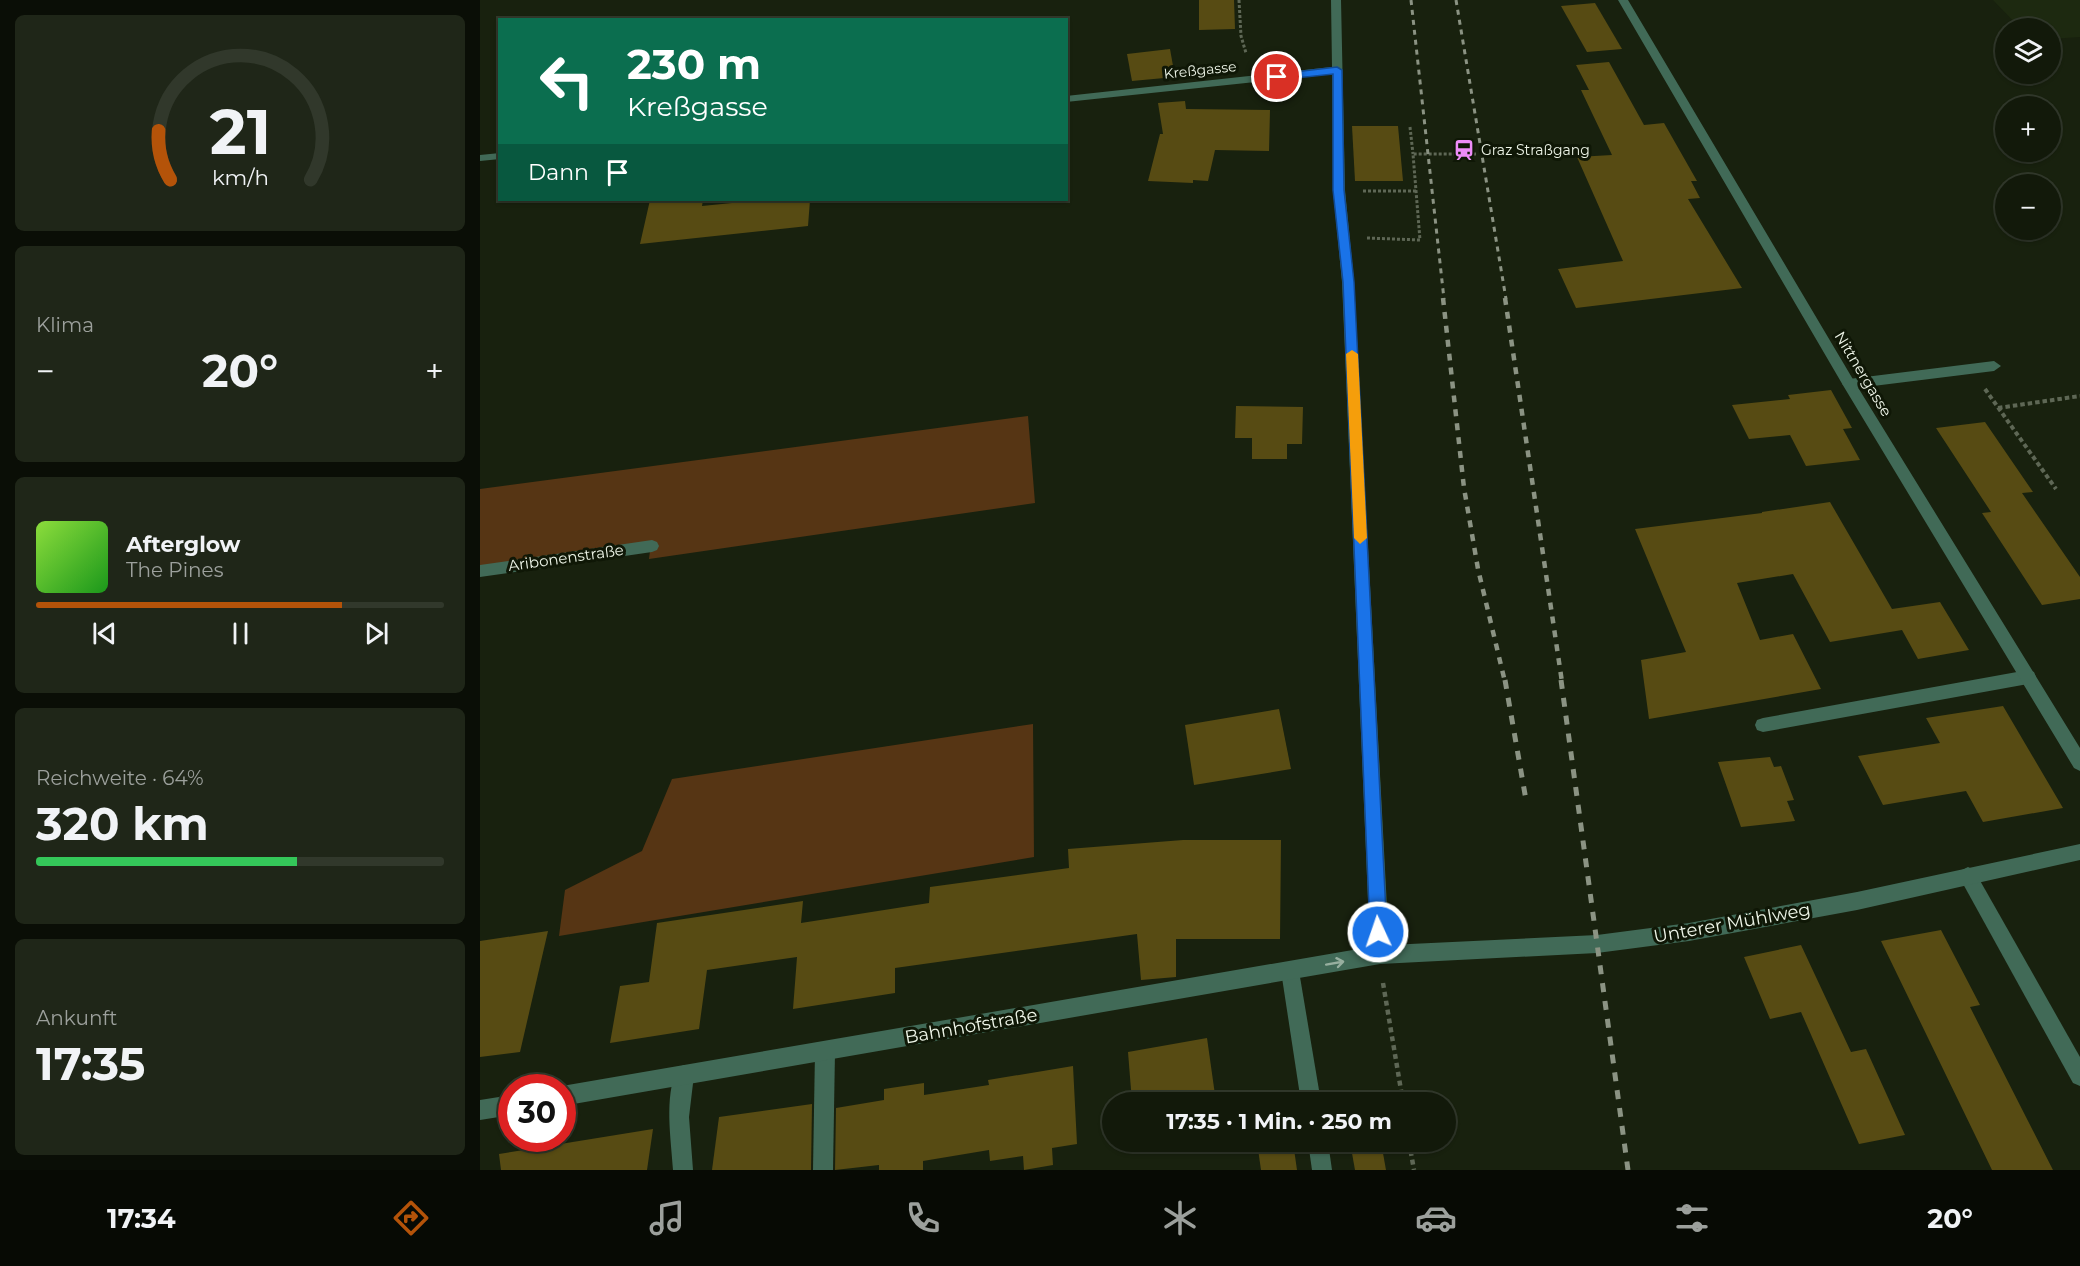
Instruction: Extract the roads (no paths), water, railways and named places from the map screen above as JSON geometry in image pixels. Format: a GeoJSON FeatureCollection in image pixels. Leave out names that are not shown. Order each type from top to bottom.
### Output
{"type":"FeatureCollection","features":[{"type":"Feature","properties":{"kind":"street"},"geometry":{"type":"LineString","coordinates":[[1336,0],[1339,190],[1348,282],[1380,955]]}},
{"type":"Feature","properties":{"kind":"street","name":"Nittnergasse"},"geometry":{"type":"LineString","coordinates":[[1623,0],[1849,384],[2080,762]]}},
{"type":"Feature","properties":{"kind":"street","name":"Kreßgasse"},"geometry":{"type":"LineString","coordinates":[[1068,99],[1337,70]]}},
{"type":"Feature","properties":{"kind":"street"},"geometry":{"type":"LineString","coordinates":[[480,158],[498,156]]}},
{"type":"Feature","properties":{"kind":"street"},"geometry":{"type":"LineString","coordinates":[[1849,384],[1994,366]]}},
{"type":"Feature","properties":{"kind":"street","name":"Aribonenstraße"},"geometry":{"type":"LineString","coordinates":[[480,571],[652,546]]}},
{"type":"Feature","properties":{"kind":"street"},"geometry":{"type":"LineString","coordinates":[[1763,725],[2028,677]]}},
{"type":"Feature","properties":{"kind":"street","name":"Unterer Mühlweg"},"geometry":{"type":"LineString","coordinates":[[1380,955],[1598,944],[1689,932],[1857,901],[2080,852]]}},
{"type":"Feature","properties":{"kind":"street"},"geometry":{"type":"LineString","coordinates":[[1968,876],[2080,1076]]}},
{"type":"Feature","properties":{"kind":"street","name":"Bahnhofstraße"},"geometry":{"type":"LineString","coordinates":[[576,1094],[1380,955]]}},
{"type":"Feature","properties":{"kind":"street"},"geometry":{"type":"LineString","coordinates":[[1290,971],[1309,1092]]}},
{"type":"Feature","properties":{"kind":"street"},"geometry":{"type":"LineString","coordinates":[[823,1170],[825,1051]]}},
{"type":"Feature","properties":{"kind":"street"},"geometry":{"type":"LineString","coordinates":[[682,1170],[679,1117],[684,1075]]}},
{"type":"Feature","properties":{"kind":"street"},"geometry":{"type":"LineString","coordinates":[[480,1110],[498,1107]]}},
{"type":"Feature","properties":{"kind":"street"},"geometry":{"type":"LineString","coordinates":[[1319,1152],[1322,1170]]}},
{"type":"Feature","properties":{"kind":"railway"},"geometry":{"type":"LineString","coordinates":[[1411,0],[1444,299]]}},
{"type":"Feature","properties":{"kind":"railway"},"geometry":{"type":"LineString","coordinates":[[1456,0],[1506,299]]}},
{"type":"Feature","properties":{"kind":"railway"},"geometry":{"type":"LineString","coordinates":[[1443,298],[1464,488],[1478,569],[1505,682]]}},
{"type":"Feature","properties":{"kind":"railway"},"geometry":{"type":"LineString","coordinates":[[1505,298],[1562,682]]}},
{"type":"Feature","properties":{"kind":"railway"},"geometry":{"type":"LineString","coordinates":[[1505,680],[1526,800]]}},
{"type":"Feature","properties":{"kind":"railway"},"geometry":{"type":"LineString","coordinates":[[1561,680],[1628,1170]]}},
{"type":"Feature","properties":{"kind":"place","name":"Graz Straßgang"},"geometry":{"type":"Point","coordinates":[1464,150]}}]}
